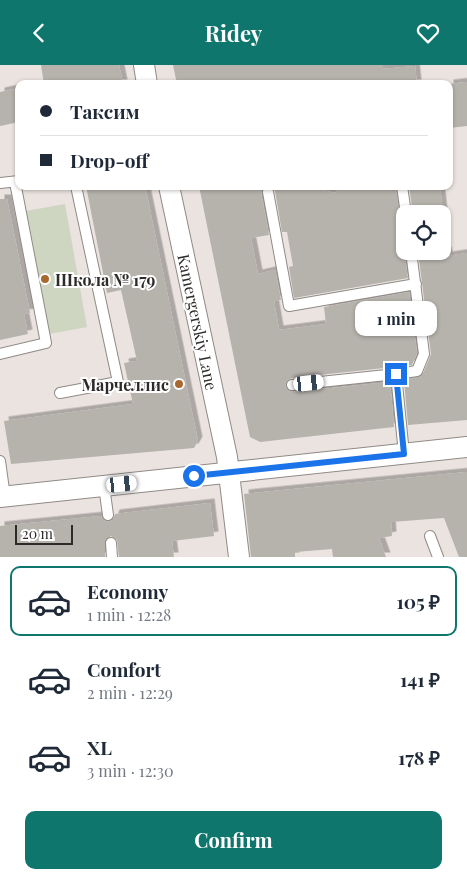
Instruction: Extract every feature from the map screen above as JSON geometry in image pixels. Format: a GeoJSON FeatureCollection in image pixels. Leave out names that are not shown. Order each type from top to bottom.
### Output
{"type":"FeatureCollection","features":[{"type":"Feature","properties":{"kind":"street"},"geometry":{"type":"LineString","coordinates":[[144,65],[147,80]]}},
{"type":"Feature","properties":{"kind":"street","name":"Kamergerskiy Lane"},"geometry":{"type":"LineString","coordinates":[[170,190],[228,465],[239,557]]}},
{"type":"Feature","properties":{"kind":"street"},"geometry":{"type":"LineString","coordinates":[[2,497],[104,486],[228,465],[404,454],[467,447]]}},
{"type":"Feature","properties":{"kind":"lane"},"geometry":{"type":"LineString","coordinates":[[0,183],[15,181]]}},
{"type":"Feature","properties":{"kind":"lane"},"geometry":{"type":"LineString","coordinates":[[0,354],[46,343],[19,190]]}},
{"type":"Feature","properties":{"kind":"lane"},"geometry":{"type":"LineString","coordinates":[[60,393],[118,382],[77,190]]}},
{"type":"Feature","properties":{"kind":"lane"},"geometry":{"type":"LineString","coordinates":[[403,190],[405,205]]}},
{"type":"Feature","properties":{"kind":"lane"},"geometry":{"type":"LineString","coordinates":[[268,192],[289,306],[416,284]]}},
{"type":"Feature","properties":{"kind":"lane"},"geometry":{"type":"LineString","coordinates":[[292,385],[417,371],[424,354],[413,260]]}},
{"type":"Feature","properties":{"kind":"lane"},"geometry":{"type":"LineString","coordinates":[[396,374],[404,454]]}},
{"type":"Feature","properties":{"kind":"lane"},"geometry":{"type":"LineString","coordinates":[[0,461],[2,497]]}},
{"type":"Feature","properties":{"kind":"lane"},"geometry":{"type":"LineString","coordinates":[[104,486],[108,515]]}},
{"type":"Feature","properties":{"kind":"lane"},"geometry":{"type":"LineString","coordinates":[[430,536],[438,557]]}},
{"type":"Feature","properties":{"kind":"lane"},"geometry":{"type":"LineString","coordinates":[[111,543],[112,557]]}},
{"type":"Feature","properties":{"kind":"green space"},"geometry":{"type":"Polygon","coordinates":[[[65,204],[87,327],[49,334],[26,211],[65,204]]]}},
{"type":"Feature","properties":{"kind":"building"},"geometry":{"type":"Polygon","coordinates":[[[41,65],[119,65],[122,80],[43,80],[41,65]]]}},
{"type":"Feature","properties":{"kind":"building"},"geometry":{"type":"Polygon","coordinates":[[[173,65],[383,65],[383,69],[415,66],[417,80],[176,80],[173,65]]]}},
{"type":"Feature","properties":{"kind":"building"},"geometry":{"type":"Polygon","coordinates":[[[467,82],[467,126],[453,128],[453,84],[467,82]]]}},
{"type":"Feature","properties":{"kind":"building"},"geometry":{"type":"Polygon","coordinates":[[[15,89],[15,123],[0,126],[0,92],[15,89]]]}},
{"type":"Feature","properties":{"kind":"building"},"geometry":{"type":"Polygon","coordinates":[[[87,190],[146,190],[198,441],[194,448],[11,464],[4,421],[133,404],[124,363],[137,361],[121,290],[107,293],[87,190]]]}},
{"type":"Feature","properties":{"kind":"building"},"geometry":{"type":"Polygon","coordinates":[[[200,190],[262,190],[261,193],[269,235],[251,238],[258,274],[275,270],[281,300],[274,301],[279,330],[326,324],[324,307],[409,292],[417,353],[412,365],[291,378],[285,385],[287,389],[293,392],[390,382],[394,427],[260,442],[250,437],[200,190]]]}},
{"type":"Feature","properties":{"kind":"building"},"geometry":{"type":"Polygon","coordinates":[[[274,190],[322,190],[335,193],[340,190],[396,190],[398,205],[396,205],[396,260],[405,260],[408,278],[294,298],[289,267],[293,266],[287,232],[282,232],[274,190]]]}},
{"type":"Feature","properties":{"kind":"building"},"geometry":{"type":"Polygon","coordinates":[[[410,190],[440,190],[442,205],[412,205],[410,190]]]}},
{"type":"Feature","properties":{"kind":"building"},"geometry":{"type":"Polygon","coordinates":[[[0,199],[7,199],[30,313],[24,314],[28,334],[0,340],[0,199]]]}},
{"type":"Feature","properties":{"kind":"building"},"geometry":{"type":"Polygon","coordinates":[[[467,253],[467,420],[408,425],[404,380],[422,376],[431,354],[419,260],[451,260],[451,256],[467,253]]]}},
{"type":"Feature","properties":{"kind":"building"},"geometry":{"type":"Polygon","coordinates":[[[467,472],[467,557],[459,557],[444,518],[391,522],[392,536],[379,538],[386,557],[333,557],[332,549],[295,552],[295,557],[251,557],[244,494],[467,472]]]}},
{"type":"Feature","properties":{"kind":"building"},"geometry":{"type":"Polygon","coordinates":[[[210,503],[214,536],[172,541],[174,557],[119,557],[117,540],[111,536],[105,540],[105,557],[0,557],[0,526],[101,516],[103,520],[108,522],[113,520],[115,514],[210,503]]]}},
{"type":"Feature","properties":{"kind":"place","name":"Школа № 179"},"geometry":{"type":"Point","coordinates":[45,279]}},
{"type":"Feature","properties":{"kind":"place","name":"Марчеллис"},"geometry":{"type":"Point","coordinates":[179,384]}},
{"type":"Feature","properties":{"kind":"route"},"geometry":{"type":"LineString","coordinates":[[194,476],[404,454],[396,374]]}}]}
